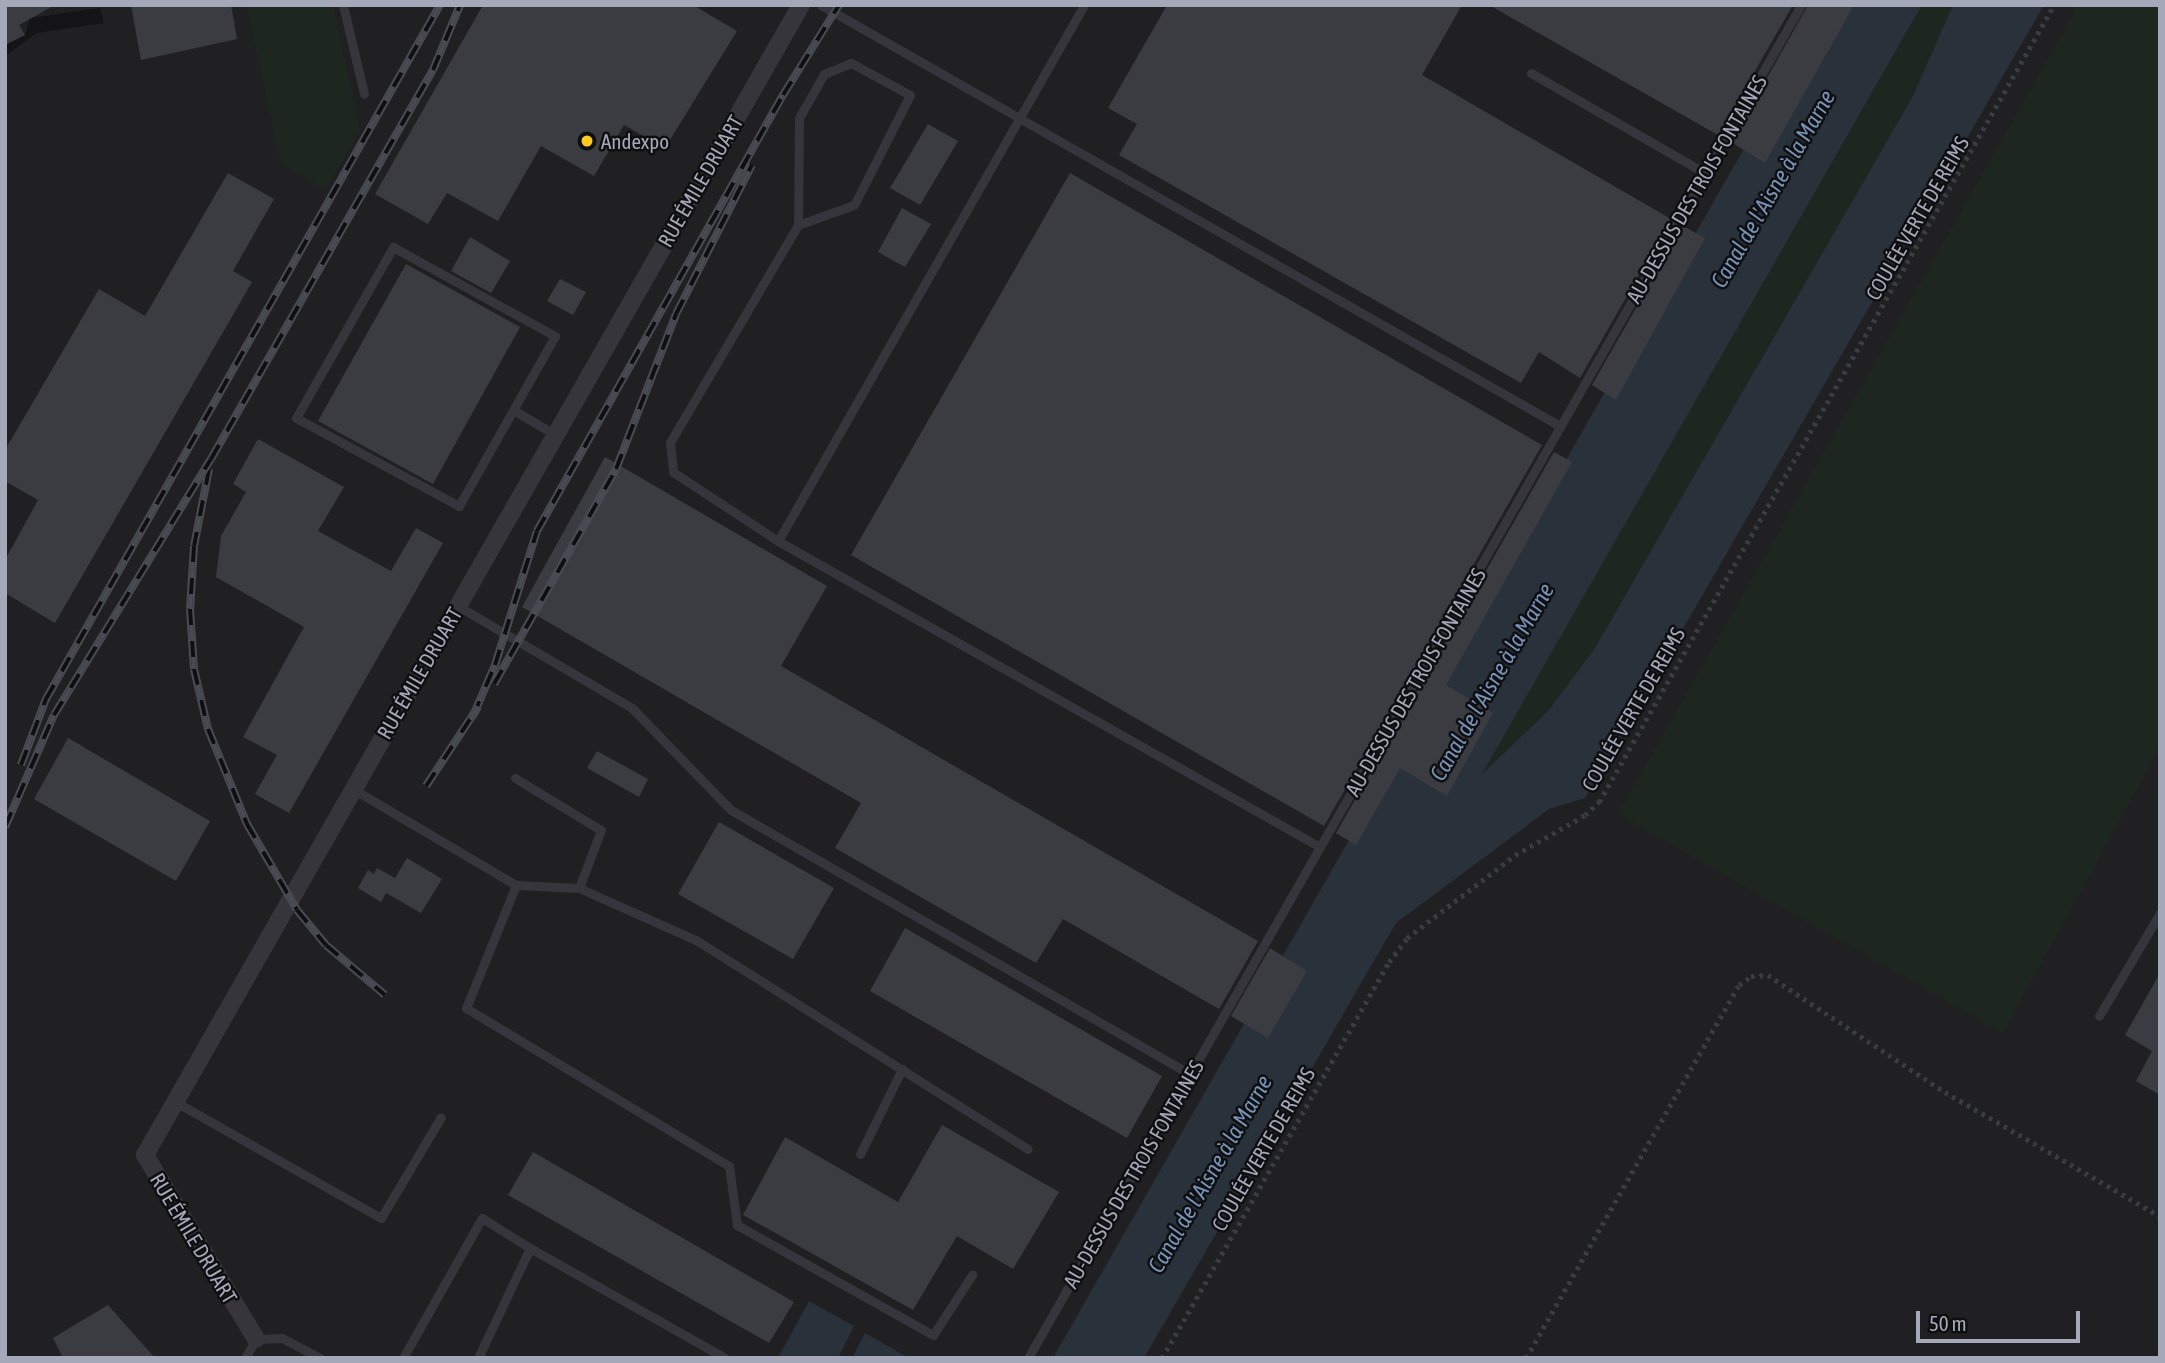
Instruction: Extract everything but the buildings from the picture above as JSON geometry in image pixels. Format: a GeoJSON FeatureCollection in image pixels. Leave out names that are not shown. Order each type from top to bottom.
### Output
{"type":"FeatureCollection","features":[{"type":"Feature","properties":{"kind":"street","name":"RUE ÉMILE DRUART"},"geometry":{"type":"LineString","coordinates":[[256,1339],[145,1155],[554,434],[802,5]]}},
{"type":"Feature","properties":{"kind":"lane"},"geometry":{"type":"LineString","coordinates":[[343,5],[364,94]]}},
{"type":"Feature","properties":{"kind":"lane"},"geometry":{"type":"LineString","coordinates":[[821,5],[1020,117],[1070,151],[1560,426]]}},
{"type":"Feature","properties":{"kind":"lane"},"geometry":{"type":"LineString","coordinates":[[778,541],[1084,5]]}},
{"type":"Feature","properties":{"kind":"lane","name":"AU-DESSUS DES TROIS FONTAINES"},"geometry":{"type":"LineString","coordinates":[[1028,1358],[1801,5]]}},
{"type":"Feature","properties":{"kind":"lane"},"geometry":{"type":"LineString","coordinates":[[798,226],[854,205],[910,96],[851,63],[824,74],[799,118],[798,226],[670,442],[673,472],[778,541],[1320,847]]}},
{"type":"Feature","properties":{"kind":"lane"},"geometry":{"type":"LineString","coordinates":[[1531,73],[1705,173]]}},
{"type":"Feature","properties":{"kind":"lane"},"geometry":{"type":"LineString","coordinates":[[393,247],[555,336],[515,411],[459,506],[296,418],[393,247]]}},
{"type":"Feature","properties":{"kind":"lane"},"geometry":{"type":"LineString","coordinates":[[515,411],[554,434]]}},
{"type":"Feature","properties":{"kind":"lane"},"geometry":{"type":"LineString","coordinates":[[458,606],[632,708],[731,810],[1190,1074]]}},
{"type":"Feature","properties":{"kind":"lane"},"geometry":{"type":"LineString","coordinates":[[515,778],[601,830],[579,888]]}},
{"type":"Feature","properties":{"kind":"lane"},"geometry":{"type":"LineString","coordinates":[[353,789],[516,885],[579,888],[696,940],[1028,1149]]}},
{"type":"Feature","properties":{"kind":"lane"},"geometry":{"type":"LineString","coordinates":[[516,885],[466,1008],[729,1166],[737,1225],[933,1335],[972,1275]]}},
{"type":"Feature","properties":{"kind":"lane"},"geometry":{"type":"LineString","coordinates":[[2099,1016],[2160,913]]}},
{"type":"Feature","properties":{"kind":"lane"},"geometry":{"type":"LineString","coordinates":[[860,1154],[902,1069]]}},
{"type":"Feature","properties":{"kind":"lane"},"geometry":{"type":"LineString","coordinates":[[174,1101],[380,1218],[441,1117]]}},
{"type":"Feature","properties":{"kind":"lane"},"geometry":{"type":"LineString","coordinates":[[403,1358],[482,1218],[725,1358]]}},
{"type":"Feature","properties":{"kind":"lane"},"geometry":{"type":"LineString","coordinates":[[478,1358],[530,1248]]}},
{"type":"Feature","properties":{"kind":"lane"},"geometry":{"type":"LineString","coordinates":[[245,1358],[256,1339],[282,1338],[320,1358]]}},
{"type":"Feature","properties":{"kind":"path","name":"COULÉE VERTE DE REIMS"},"geometry":{"type":"LineString","coordinates":[[1164,1357],[1407,938],[1515,855],[1585,815],[1599,802],[2054,5]]}},
{"type":"Feature","properties":{"kind":"path"},"geometry":{"type":"LineString","coordinates":[[1526,1358],[1732,997],[1751,975],[1769,975],[1945,1092],[2160,1216]]}},
{"type":"Feature","properties":{"kind":"shaded area"},"geometry":{"type":"Polygon","coordinates":[[[5,5],[2160,5],[2160,1358],[5,1358],[5,56],[37,33],[104,23],[100,8],[30,18],[25,35],[5,45],[5,5]]]}},
{"type":"Feature","properties":{"kind":"shaded area"},"geometry":{"type":"Polygon","coordinates":[[[247,5],[333,5],[360,131],[325,190],[280,162],[247,5]]]}},
{"type":"Feature","properties":{"kind":"shaded area"},"geometry":{"type":"Polygon","coordinates":[[[1922,5],[1953,5],[1913,96],[1595,648],[1549,710],[1481,775],[1922,5]]]}},
{"type":"Feature","properties":{"kind":"shaded area"},"geometry":{"type":"Polygon","coordinates":[[[2075,5],[2160,5],[2160,747],[2003,1033],[1618,814],[2074,13],[2075,5]]]}},
{"type":"Feature","properties":{"kind":"water","name":"Canal de l'Aisne à la Marne"},"geometry":{"type":"Polygon","coordinates":[[[1826,5],[1922,5],[1482,774],[1549,710],[1595,648],[1913,96],[1953,5],[2044,5],[1585,798],[1549,809],[1396,923],[1144,1358],[1053,1358],[1826,5]]]}},
{"type":"Feature","properties":{"kind":"water"},"geometry":{"type":"Polygon","coordinates":[[[809,1301],[854,1326],[838,1358],[778,1358],[809,1301]]]}},
{"type":"Feature","properties":{"kind":"water"},"geometry":{"type":"Polygon","coordinates":[[[865,1333],[909,1358],[852,1358],[865,1333]]]}},
{"type":"Feature","properties":{"kind":"railway"},"geometry":{"type":"LineString","coordinates":[[21,765],[46,699],[440,5]]}},
{"type":"Feature","properties":{"kind":"railway"},"geometry":{"type":"LineString","coordinates":[[5,827],[54,715],[211,459],[433,70],[460,5]]}},
{"type":"Feature","properties":{"kind":"railway"},"geometry":{"type":"LineString","coordinates":[[473,716],[495,665],[537,531],[783,95],[839,5]]}},
{"type":"Feature","properties":{"kind":"railway"},"geometry":{"type":"LineString","coordinates":[[494,684],[616,469],[676,314],[752,165]]}},
{"type":"Feature","properties":{"kind":"railway"},"geometry":{"type":"LineString","coordinates":[[209,469],[194,546],[190,609],[194,669],[208,729],[247,824],[297,910],[326,945],[385,995]]}},
{"type":"Feature","properties":{"kind":"railway"},"geometry":{"type":"LineString","coordinates":[[426,786],[478,707]]}},
{"type":"Feature","properties":{"kind":"place","name":"Andexpo"},"geometry":{"type":"Point","coordinates":[587,141]}}]}
